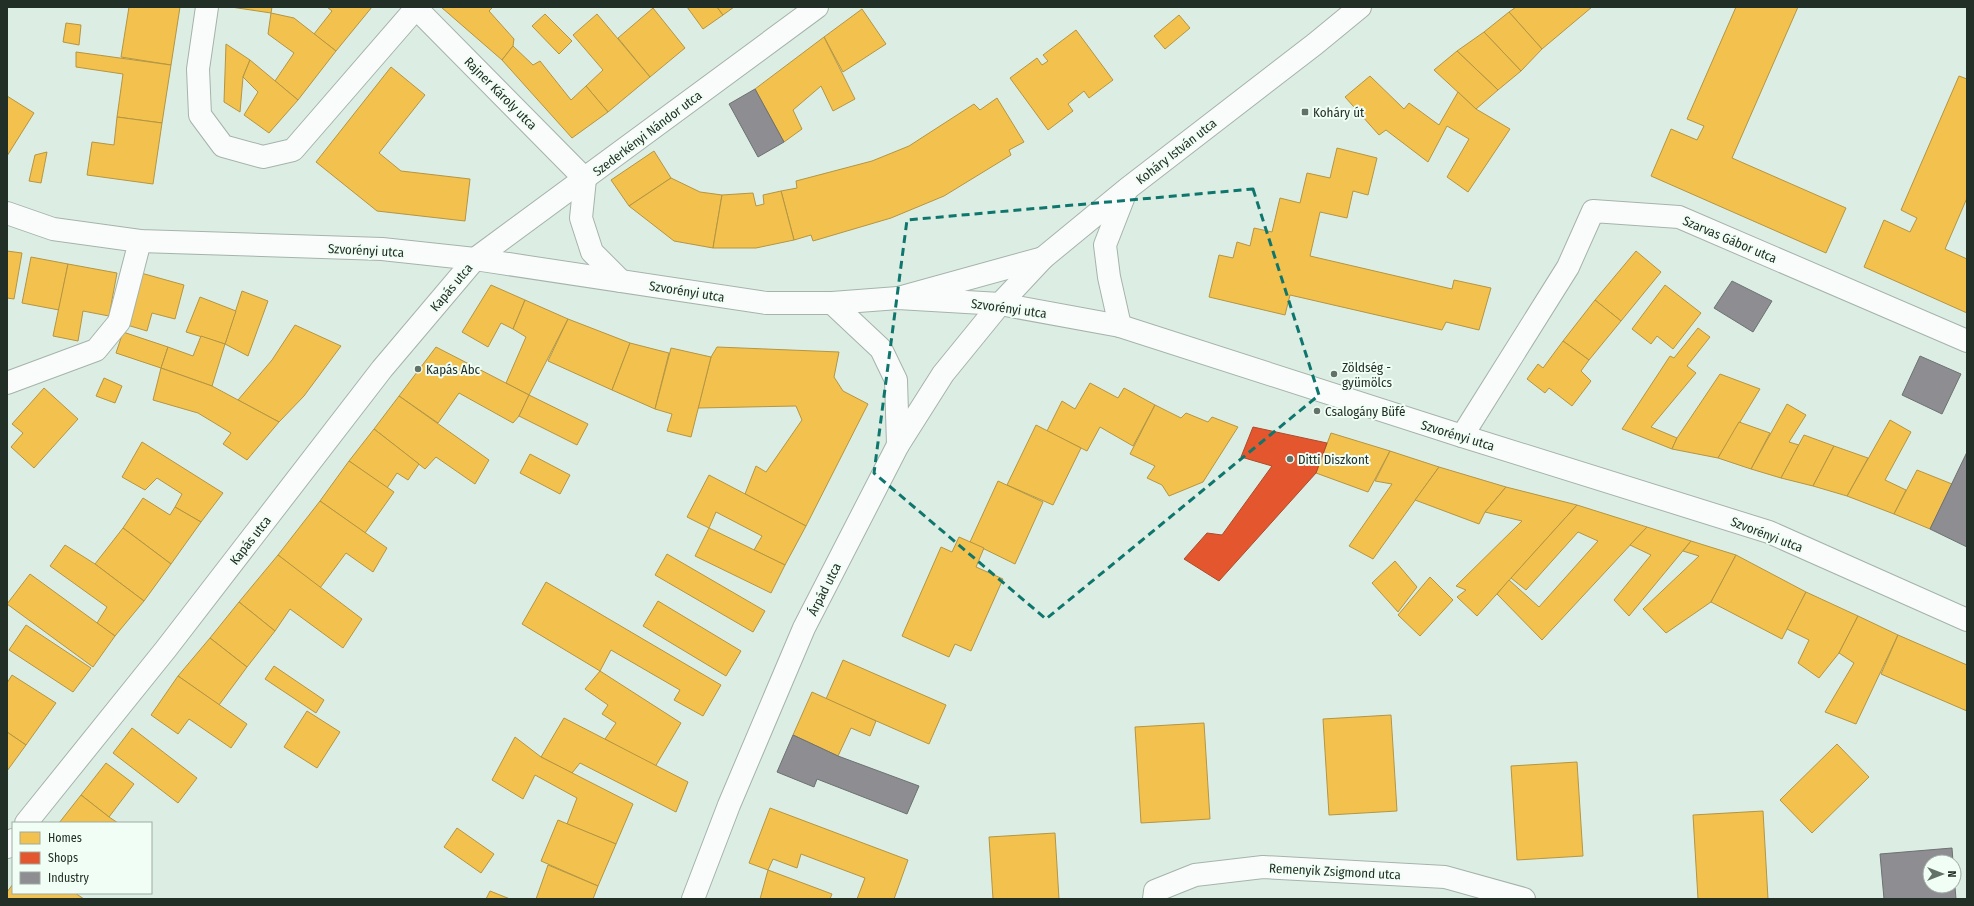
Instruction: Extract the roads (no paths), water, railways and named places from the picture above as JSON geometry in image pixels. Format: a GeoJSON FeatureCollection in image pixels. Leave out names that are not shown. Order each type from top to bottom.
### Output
{"type":"FeatureCollection","features":[{"type":"Feature","properties":{"kind":"street","name":"Rajner Károly utca"},"geometry":{"type":"LineString","coordinates":[[207,7],[198,69],[200,115],[223,146],[263,157],[293,150],[416,7],[585,179]]}},
{"type":"Feature","properties":{"kind":"street","name":"Szederkényi Nándor utca"},"geometry":{"type":"LineString","coordinates":[[475,259],[817,7]]}},
{"type":"Feature","properties":{"kind":"street","name":"Koháry István utca"},"geometry":{"type":"LineString","coordinates":[[1000,304],[1043,258],[1127,189],[1315,44],[1360,7]]}},
{"type":"Feature","properties":{"kind":"street"},"geometry":{"type":"LineString","coordinates":[[585,179],[581,218],[592,252],[621,281]]}},
{"type":"Feature","properties":{"kind":"street"},"geometry":{"type":"LineString","coordinates":[[1120,326],[1108,277],[1105,245],[1127,189]]}},
{"type":"Feature","properties":{"kind":"street","name":"Szarvas Gábor utca"},"geometry":{"type":"LineString","coordinates":[[1462,436],[1568,267],[1593,211],[1679,217],[1967,341]]}},
{"type":"Feature","properties":{"kind":"street","name":"Szvorényi utca"},"geometry":{"type":"LineString","coordinates":[[7,212],[53,229],[140,240],[382,250],[475,259],[766,303],[832,304],[898,298],[1000,304],[1120,326],[1462,436],[1769,532],[1967,620]]}},
{"type":"Feature","properties":{"kind":"street"},"geometry":{"type":"LineString","coordinates":[[7,383],[96,350],[119,322],[140,240]]}},
{"type":"Feature","properties":{"kind":"street"},"geometry":{"type":"LineString","coordinates":[[898,298],[1043,258]]}},
{"type":"Feature","properties":{"kind":"street","name":"Kapás utca"},"geometry":{"type":"LineString","coordinates":[[27,822],[166,649],[382,369],[475,259]]}},
{"type":"Feature","properties":{"kind":"street"},"geometry":{"type":"LineString","coordinates":[[832,304],[881,349],[896,380],[898,445]]}},
{"type":"Feature","properties":{"kind":"street","name":"Árpád utca"},"geometry":{"type":"LineString","coordinates":[[693,899],[728,805],[804,628],[898,445],[943,374],[1000,304]]}},
{"type":"Feature","properties":{"kind":"street","name":"Remenyik Zsigmond utca"},"geometry":{"type":"LineString","coordinates":[[1154,899],[1155,891],[1195,875],[1263,867],[1445,877],[1524,899]]}},
{"type":"Feature","properties":{"kind":"place","name":"Koháry út"},"geometry":{"type":"Point","coordinates":[1305,112]}},
{"type":"Feature","properties":{"kind":"place","name":"Kapás Abc"},"geometry":{"type":"Point","coordinates":[418,369]}},
{"type":"Feature","properties":{"kind":"place","name":"Zöldség - gyümölcs"},"geometry":{"type":"Point","coordinates":[1334,374]}},
{"type":"Feature","properties":{"kind":"place","name":"Csalogány Büfé"},"geometry":{"type":"Point","coordinates":[1317,411]}},
{"type":"Feature","properties":{"kind":"place","name":"Ditti Diszkont"},"geometry":{"type":"Point","coordinates":[1290,459]}}]}
